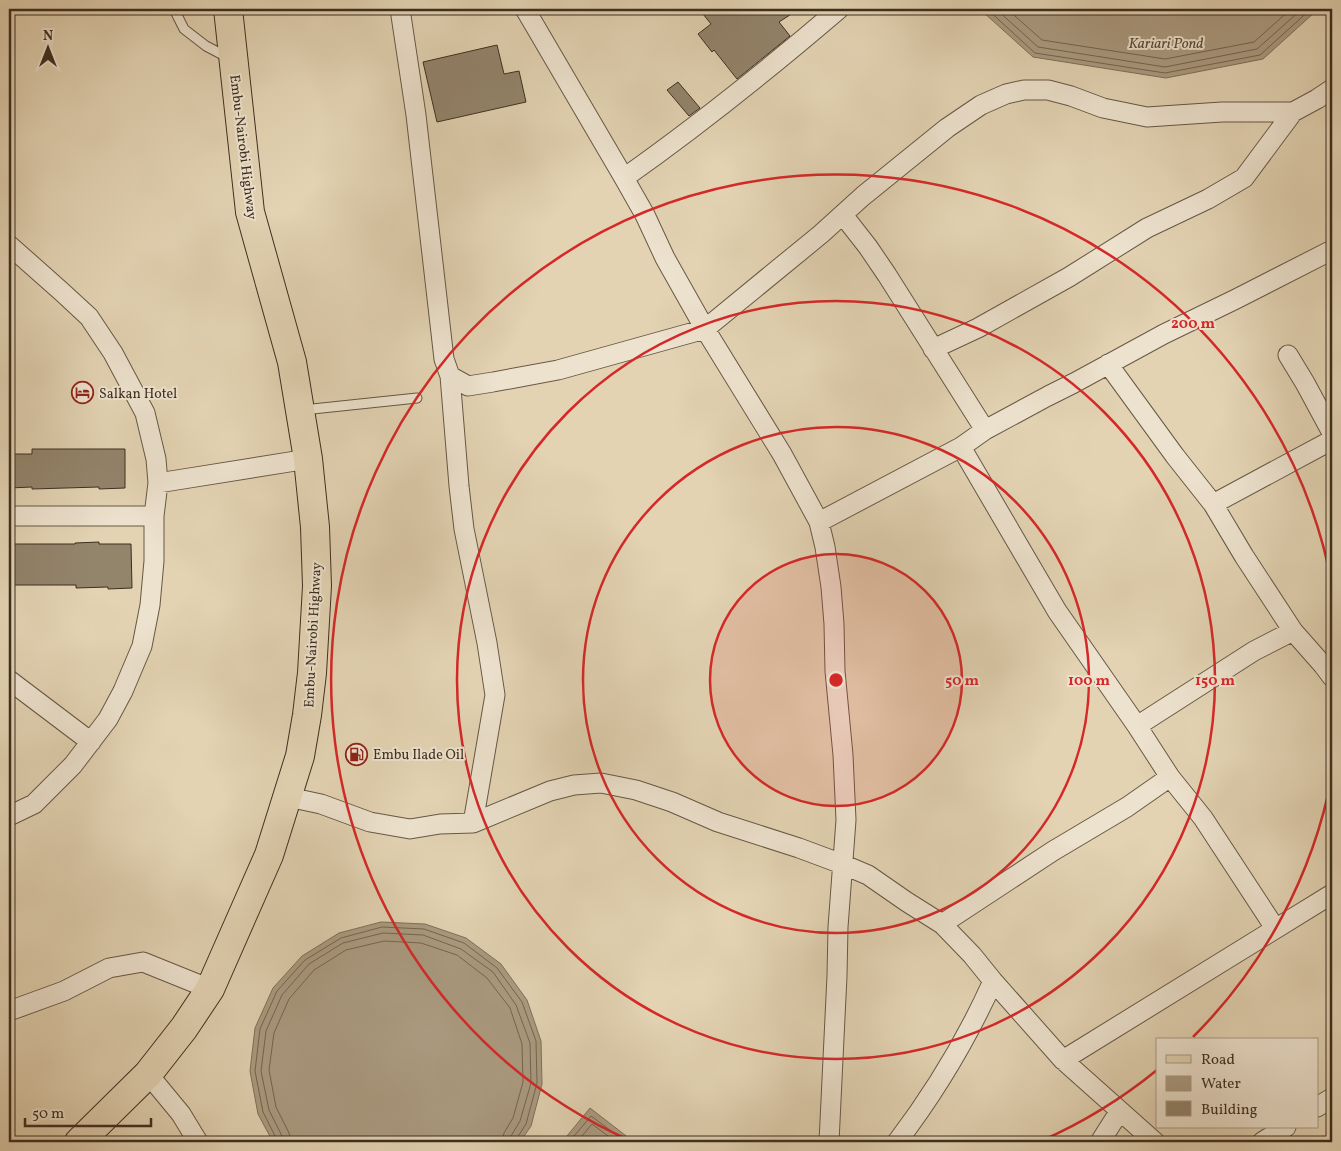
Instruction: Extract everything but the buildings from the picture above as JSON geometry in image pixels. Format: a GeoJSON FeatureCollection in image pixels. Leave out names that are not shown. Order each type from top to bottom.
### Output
{"type":"FeatureCollection","features":[{"type":"Feature","properties":{"kind":"main road","name":"Embu-Nairobi Highway"},"geometry":{"type":"LineString","coordinates":[[79,1142],[148,1074],[184,1028],[210,989],[269,855],[300,756],[307,715],[317,586],[315,527],[308,459],[292,362],[250,212],[228,9]]}},
{"type":"Feature","properties":{"kind":"street"},"geometry":{"type":"LineString","coordinates":[[400,9],[416,115],[444,360],[450,376],[464,529],[487,643],[495,695],[473,823]]}},
{"type":"Feature","properties":{"kind":"street"},"geometry":{"type":"LineString","coordinates":[[525,9],[645,215],[705,329],[782,454],[819,522],[831,587],[846,820],[838,927],[829,1142]]}},
{"type":"Feature","properties":{"kind":"street"},"geometry":{"type":"LineString","coordinates":[[624,178],[752,83],[839,9]]}},
{"type":"Feature","properties":{"kind":"street"},"geometry":{"type":"LineString","coordinates":[[450,376],[468,386],[494,382],[558,370],[705,329],[947,128],[981,105],[1006,94],[1024,90],[1048,90],[1103,108],[1147,117],[1222,112],[1293,112],[1317,100],[1332,89]]}},
{"type":"Feature","properties":{"kind":"street"},"geometry":{"type":"LineString","coordinates":[[933,349],[978,328],[1069,277],[1147,228],[1208,200],[1244,178],[1293,112]]}},
{"type":"Feature","properties":{"kind":"street"},"geometry":{"type":"LineString","coordinates":[[843,214],[873,254],[985,430]]}},
{"type":"Feature","properties":{"kind":"street"},"geometry":{"type":"LineString","coordinates":[[9,245],[89,317],[112,353],[145,412],[156,459],[158,483],[154,516],[154,560],[150,605],[142,646],[124,691],[108,719],[74,765],[34,804],[9,816]]}},
{"type":"Feature","properties":{"kind":"street"},"geometry":{"type":"LineString","coordinates":[[819,522],[961,447],[985,430],[1164,334],[1236,300],[1332,250]]}},
{"type":"Feature","properties":{"kind":"street"},"geometry":{"type":"LineString","coordinates":[[1288,355],[1332,433]]}},
{"type":"Feature","properties":{"kind":"street"},"geometry":{"type":"LineString","coordinates":[[1108,364],[1212,504],[1293,631],[1332,678]]}},
{"type":"Feature","properties":{"kind":"street"},"geometry":{"type":"LineString","coordinates":[[1212,504],[1332,440]]}},
{"type":"Feature","properties":{"kind":"street"},"geometry":{"type":"LineString","coordinates":[[961,447],[1056,611],[1137,726],[1170,777],[1203,818],[1275,928]]}},
{"type":"Feature","properties":{"kind":"street"},"geometry":{"type":"LineString","coordinates":[[158,483],[308,459]]}},
{"type":"Feature","properties":{"kind":"street"},"geometry":{"type":"LineString","coordinates":[[9,516],[154,516]]}},
{"type":"Feature","properties":{"kind":"street"},"geometry":{"type":"LineString","coordinates":[[1137,726],[1254,651],[1293,631]]}},
{"type":"Feature","properties":{"kind":"street"},"geometry":{"type":"LineString","coordinates":[[9,680],[91,742]]}},
{"type":"Feature","properties":{"kind":"street"},"geometry":{"type":"LineString","coordinates":[[942,924],[1054,851],[1127,807],[1170,777]]}},
{"type":"Feature","properties":{"kind":"street"},"geometry":{"type":"LineString","coordinates":[[288,797],[320,804],[370,822],[410,829],[440,824],[473,823],[550,792],[574,785],[601,782],[636,790],[672,802],[718,822],[842,864],[868,875],[942,924],[972,955],[1063,1060],[1119,1112],[1155,1142]]}},
{"type":"Feature","properties":{"kind":"street"},"geometry":{"type":"LineString","coordinates":[[1063,1060],[1332,894]]}},
{"type":"Feature","properties":{"kind":"street"},"geometry":{"type":"LineString","coordinates":[[9,1012],[64,991],[109,968],[143,962],[210,989]]}},
{"type":"Feature","properties":{"kind":"street"},"geometry":{"type":"LineString","coordinates":[[896,1142],[924,1106],[962,1045],[993,981]]}},
{"type":"Feature","properties":{"kind":"street"},"geometry":{"type":"LineString","coordinates":[[148,1074],[181,1114],[198,1142]]}},
{"type":"Feature","properties":{"kind":"street"},"geometry":{"type":"LineString","coordinates":[[1318,1106],[1332,1098]]}},
{"type":"Feature","properties":{"kind":"street"},"geometry":{"type":"LineString","coordinates":[[1100,1142],[1119,1112]]}},
{"type":"Feature","properties":{"kind":"street"},"geometry":{"type":"LineString","coordinates":[[1262,1142],[1284,1128]]}},
{"type":"Feature","properties":{"kind":"lane"},"geometry":{"type":"LineString","coordinates":[[174,9],[184,29],[206,46],[234,61]]}},
{"type":"Feature","properties":{"kind":"lane"},"geometry":{"type":"LineString","coordinates":[[300,411],[417,398]]}},
{"type":"Feature","properties":{"kind":"water","name":"Kariari Pond"},"geometry":{"type":"Polygon","coordinates":[[[981,9],[1317,9],[1263,59],[1166,78],[1033,57],[981,9]]]}},
{"type":"Feature","properties":{"kind":"water"},"geometry":{"type":"Polygon","coordinates":[[[381,922],[425,924],[466,938],[501,964],[527,1000],[541,1041],[542,1084],[531,1126],[520,1142],[273,1142],[258,1114],[250,1071],[255,1028],[273,988],[302,956],[339,933],[381,922]]]}},
{"type":"Feature","properties":{"kind":"water"},"geometry":{"type":"Polygon","coordinates":[[[590,1108],[634,1142],[562,1142],[590,1108]]]}},
{"type":"Feature","properties":{"kind":"place","name":"Salkan Hotel"},"geometry":{"type":"Point","coordinates":[83,393]}},
{"type":"Feature","properties":{"kind":"place","name":"Embu Ilade Oil"},"geometry":{"type":"Point","coordinates":[357,754]}}]}
